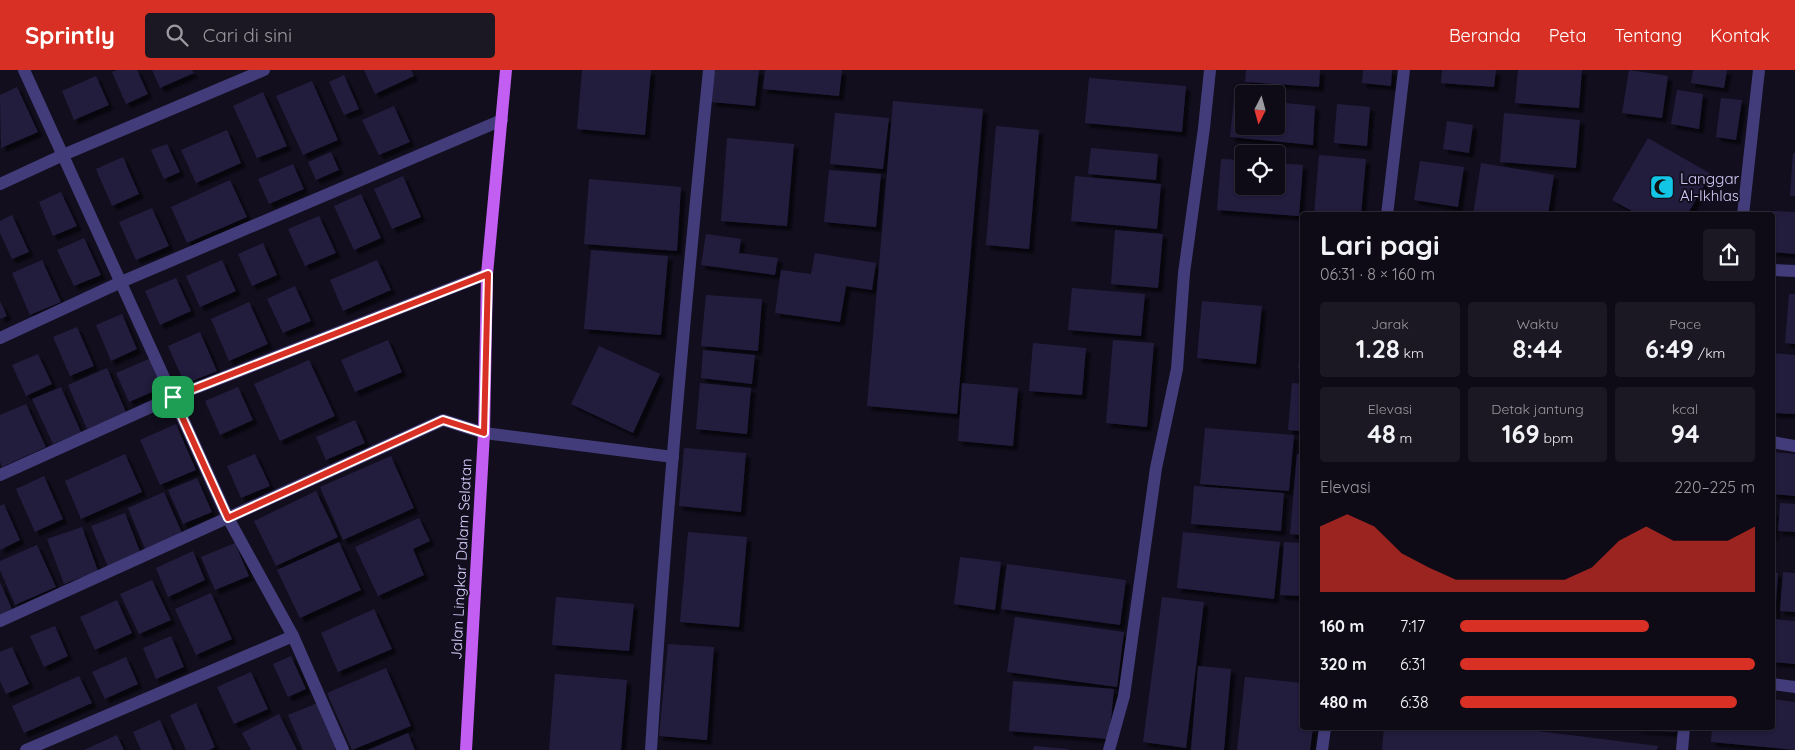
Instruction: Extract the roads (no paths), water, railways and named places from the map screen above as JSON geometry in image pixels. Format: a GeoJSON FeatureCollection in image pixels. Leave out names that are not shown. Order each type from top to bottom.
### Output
{"type":"FeatureCollection","features":[{"type":"Feature","properties":{"kind":"main road","name":"Jalan Lingkar Dalam Selatan"},"geometry":{"type":"LineString","coordinates":[[466,750],[484,433],[488,274],[506,70]]}},
{"type":"Feature","properties":{"kind":"street"},"geometry":{"type":"LineString","coordinates":[[24,70],[228,518],[293,636],[343,750]]}},
{"type":"Feature","properties":{"kind":"street"},"geometry":{"type":"LineString","coordinates":[[0,184],[63,155],[264,70]]}},
{"type":"Feature","properties":{"kind":"street"},"geometry":{"type":"LineString","coordinates":[[651,750],[657,649],[673,457],[691,250],[710,70]]}},
{"type":"Feature","properties":{"kind":"street"},"geometry":{"type":"LineString","coordinates":[[1109,750],[1124,696],[1156,468],[1177,368],[1184,273],[1210,70]]}},
{"type":"Feature","properties":{"kind":"street"},"geometry":{"type":"LineString","coordinates":[[1387,212],[1404,70]]}},
{"type":"Feature","properties":{"kind":"street"},"geometry":{"type":"LineString","coordinates":[[1743,212],[1760,70]]}},
{"type":"Feature","properties":{"kind":"street"},"geometry":{"type":"LineString","coordinates":[[0,338],[121,282],[502,120]]}},
{"type":"Feature","properties":{"kind":"street"},"geometry":{"type":"LineString","coordinates":[[1775,270],[1795,271]]}},
{"type":"Feature","properties":{"kind":"street"},"geometry":{"type":"LineString","coordinates":[[0,476],[173,397],[488,274]]}},
{"type":"Feature","properties":{"kind":"street"},"geometry":{"type":"LineString","coordinates":[[0,621],[443,420],[484,433],[673,457]]}},
{"type":"Feature","properties":{"kind":"street"},"geometry":{"type":"LineString","coordinates":[[1775,443],[1795,446]]}},
{"type":"Feature","properties":{"kind":"street"},"geometry":{"type":"LineString","coordinates":[[26,750],[293,636]]}},
{"type":"Feature","properties":{"kind":"street"},"geometry":{"type":"LineString","coordinates":[[1775,684],[1795,687]]}},
{"type":"Feature","properties":{"kind":"street"},"geometry":{"type":"LineString","coordinates":[[1322,750],[1325,730]]}},
{"type":"Feature","properties":{"kind":"street"},"geometry":{"type":"LineString","coordinates":[[1682,750],[1684,730]]}},
{"type":"Feature","properties":{"kind":"place","name":"Langgar Al-Ikhlas"},"geometry":{"type":"Point","coordinates":[1662,187]}}]}
